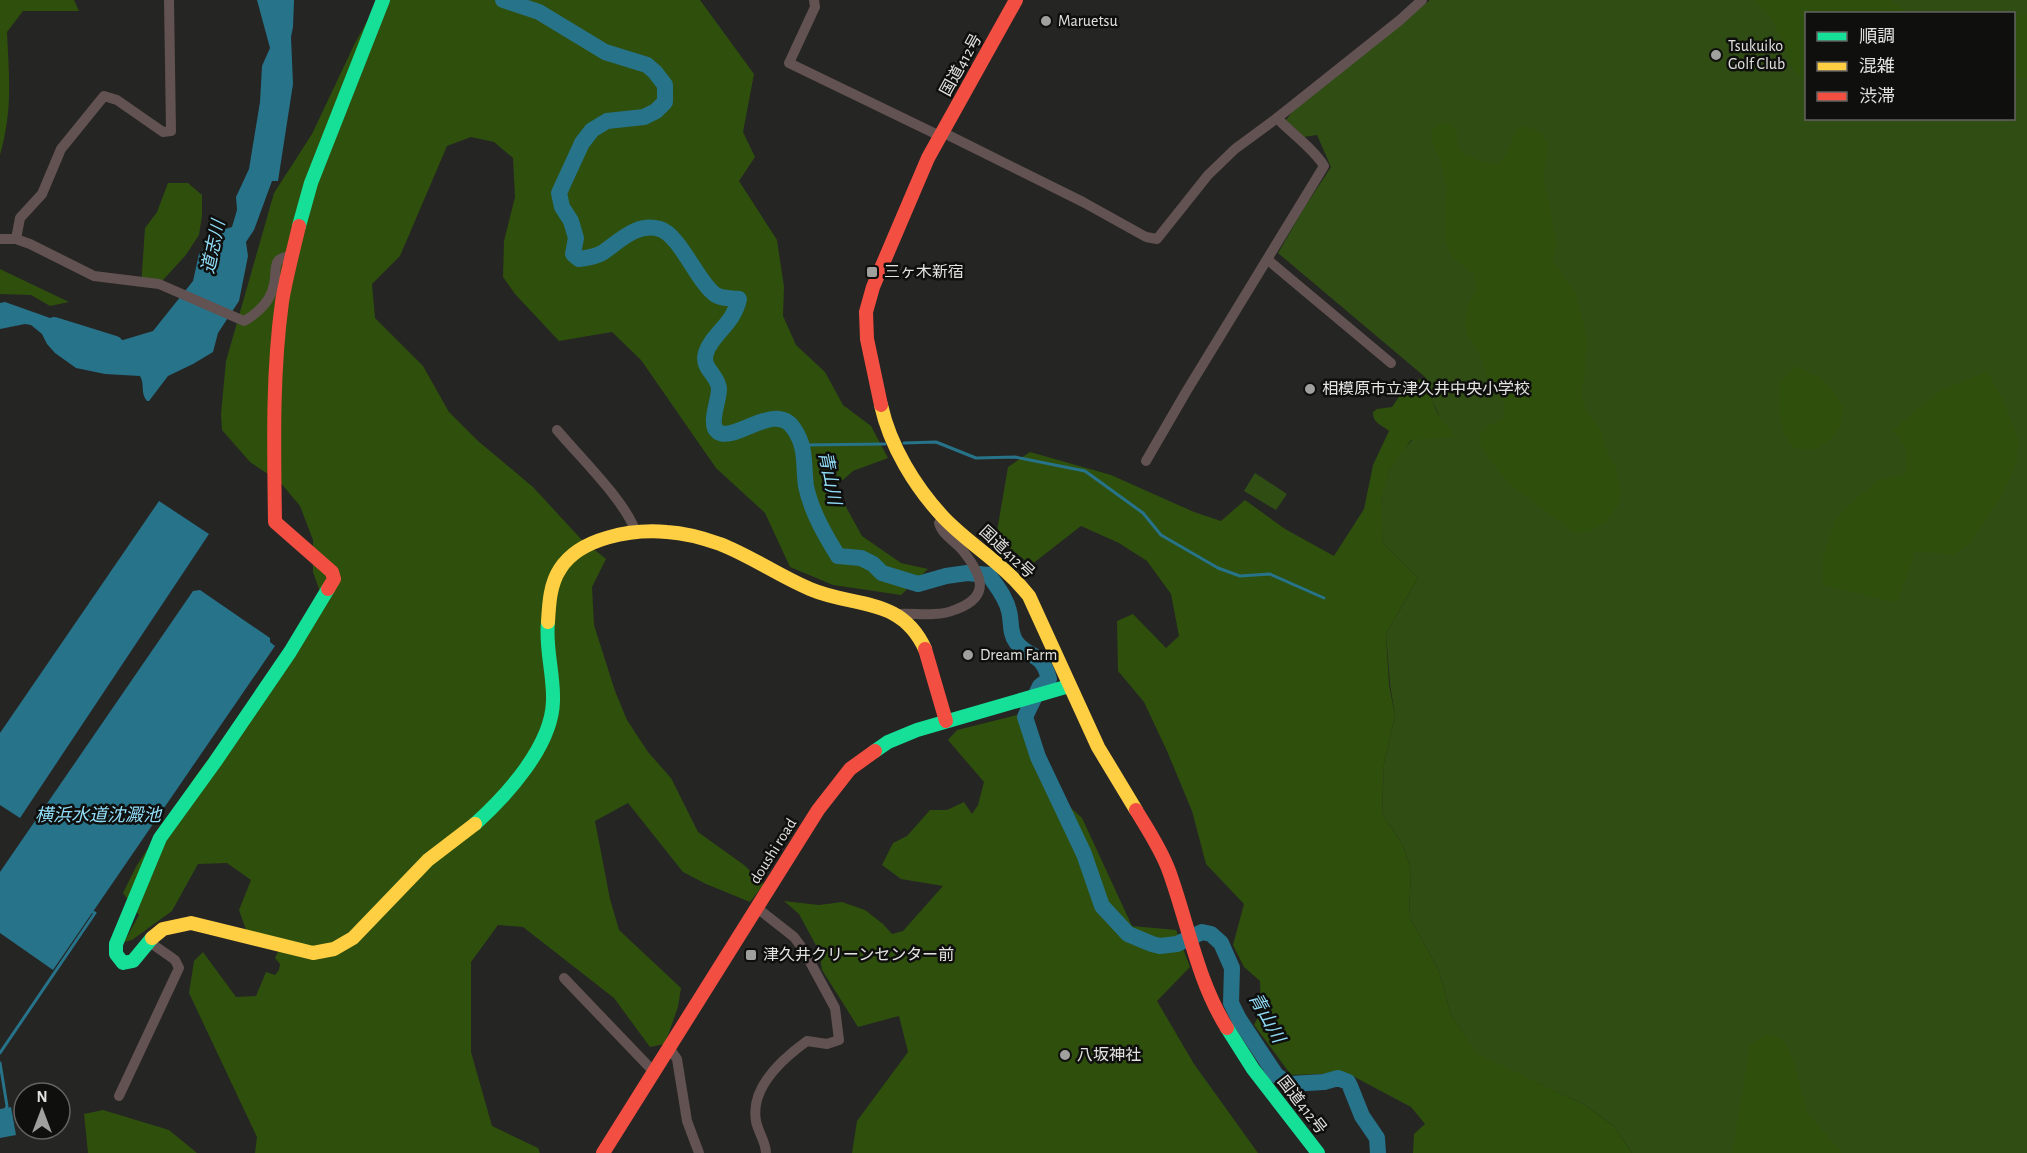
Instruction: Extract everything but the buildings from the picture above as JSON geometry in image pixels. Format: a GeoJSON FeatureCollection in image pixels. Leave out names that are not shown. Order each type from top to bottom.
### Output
{"type":"FeatureCollection","features":[{"type":"Feature","properties":{"kind":"main road"},"geometry":{"type":"LineString","coordinates":[[383,0],[311,183],[282,303],[276,373],[273,421],[275,522],[328,567],[334,579],[290,652],[215,762],[159,838],[116,944],[115,953],[123,963],[133,962],[148,941],[163,929],[191,923],[313,953],[330,951],[345,944],[428,861],[492,808],[514,781],[545,734],[552,716],[555,693],[547,633],[555,580],[563,565],[584,547],[635,530],[666,530],[688,535],[738,552],[818,592],[897,614],[915,632],[928,654],[946,721]]}},
{"type":"Feature","properties":{"kind":"main road","name":"国道412号"},"geometry":{"type":"LineString","coordinates":[[1016,0],[928,158],[873,286],[866,312],[867,339],[883,415],[898,452],[912,478],[944,518],[1014,577],[1029,596],[1098,747],[1157,844],[1169,871],[1202,976],[1222,1020],[1253,1069],[1318,1153]]}},
{"type":"Feature","properties":{"kind":"main road","name":"doushi road"},"geometry":{"type":"LineString","coordinates":[[603,1153],[824,802],[850,769],[888,742],[917,730],[1069,686]]}},
{"type":"Feature","properties":{"kind":"street"},"geometry":{"type":"LineString","coordinates":[[16,239],[20,218],[42,194],[61,149],[104,96],[117,100],[163,132],[171,132],[169,0]]}},
{"type":"Feature","properties":{"kind":"street"},"geometry":{"type":"LineString","coordinates":[[814,0],[815,7],[789,63],[1083,202],[1146,237],[1157,238],[1208,175],[1235,149],[1400,20],[1422,0]]}},
{"type":"Feature","properties":{"kind":"street"},"geometry":{"type":"LineString","coordinates":[[1146,461],[1324,166],[1317,155],[1277,118]]}},
{"type":"Feature","properties":{"kind":"street"},"geometry":{"type":"LineString","coordinates":[[0,239],[16,239],[36,246],[94,276],[159,284],[244,321],[264,305],[273,289],[276,263],[284,257],[292,256]]}},
{"type":"Feature","properties":{"kind":"street"},"geometry":{"type":"LineString","coordinates":[[1268,260],[1391,363]]}},
{"type":"Feature","properties":{"kind":"street"},"geometry":{"type":"LineString","coordinates":[[557,430],[607,488],[628,515],[635,530]]}},
{"type":"Feature","properties":{"kind":"street"},"geometry":{"type":"LineString","coordinates":[[897,614],[942,614],[968,604],[979,594],[980,577],[968,558],[941,529],[939,523],[944,518]]}},
{"type":"Feature","properties":{"kind":"street"},"geometry":{"type":"LineString","coordinates":[[757,908],[794,937],[803,950],[835,1008],[839,1040],[827,1044],[807,1041],[763,1083],[756,1099],[755,1109],[756,1123],[766,1153]]}},
{"type":"Feature","properties":{"kind":"street"},"geometry":{"type":"LineString","coordinates":[[119,1096],[179,968],[175,960],[148,941]]}},
{"type":"Feature","properties":{"kind":"street"},"geometry":{"type":"LineString","coordinates":[[564,978],[655,1073]]}},
{"type":"Feature","properties":{"kind":"street"},"geometry":{"type":"LineString","coordinates":[[670,1049],[677,1059],[687,1121],[699,1153]]}},
{"type":"Feature","properties":{"kind":"green space"},"geometry":{"type":"Polygon","coordinates":[[[0,0],[74,0],[79,11],[23,11],[7,32],[8,108],[0,155],[0,0]]]}},
{"type":"Feature","properties":{"kind":"green space"},"geometry":{"type":"Polygon","coordinates":[[[379,0],[700,0],[754,74],[743,132],[755,157],[739,181],[777,240],[784,287],[783,316],[796,345],[825,372],[843,405],[871,426],[888,458],[853,471],[835,487],[862,536],[901,563],[928,569],[901,595],[833,585],[790,567],[765,513],[716,468],[641,360],[612,332],[559,341],[515,294],[503,277],[504,241],[515,197],[513,158],[494,142],[471,137],[447,146],[400,256],[372,284],[375,318],[423,366],[449,412],[478,441],[533,487],[580,538],[606,559],[592,587],[594,625],[615,691],[627,720],[648,752],[671,778],[698,832],[744,865],[764,884],[750,902],[683,872],[628,803],[595,821],[610,899],[619,930],[681,988],[678,1007],[665,1044],[650,1047],[614,998],[523,927],[498,925],[471,962],[471,1052],[492,1126],[538,1148],[540,1153],[255,1153],[257,1137],[189,993],[194,961],[203,952],[236,997],[256,996],[266,972],[275,975],[279,970],[280,964],[275,958],[284,940],[246,930],[239,910],[251,880],[227,863],[198,864],[172,911],[132,940],[124,942],[139,915],[123,893],[137,865],[195,777],[296,642],[320,592],[313,572],[313,540],[300,506],[280,482],[250,462],[222,430],[221,414],[226,361],[274,193],[312,134],[355,43],[379,0]]]}},
{"type":"Feature","properties":{"kind":"green space"},"geometry":{"type":"Polygon","coordinates":[[[1430,0],[2027,0],[2027,1153],[1632,1153],[1614,1126],[1585,1105],[1476,1054],[1451,1015],[1439,971],[1409,916],[1411,868],[1401,842],[1382,814],[1384,763],[1395,716],[1386,634],[1418,578],[1383,543],[1381,501],[1387,475],[1393,464],[1410,442],[1439,415],[1425,377],[1278,253],[1331,167],[1317,135],[1304,137],[1286,120],[1293,111],[1430,0]]]}},
{"type":"Feature","properties":{"kind":"green space"},"geometry":{"type":"Polygon","coordinates":[[[1754,0],[1891,0],[1907,12],[1805,12],[1805,82],[1793,70],[1774,22],[1754,0]]]}},
{"type":"Feature","properties":{"kind":"green space"},"geometry":{"type":"Polygon","coordinates":[[[2027,14],[2027,78],[2015,79],[2015,16],[2027,14]]]}},
{"type":"Feature","properties":{"kind":"green space"},"geometry":{"type":"Polygon","coordinates":[[[1450,123],[1457,131],[1457,144],[1461,153],[1484,162],[1498,164],[1506,154],[1517,129],[1524,126],[1541,132],[1548,146],[1544,177],[1557,242],[1553,262],[1576,293],[1587,337],[1582,393],[1587,413],[1600,428],[1609,457],[1616,466],[1621,490],[1619,504],[1606,522],[1589,532],[1573,532],[1509,484],[1481,446],[1479,436],[1485,426],[1504,416],[1504,405],[1488,379],[1480,356],[1470,341],[1465,327],[1467,307],[1477,288],[1473,273],[1453,259],[1445,242],[1446,186],[1440,160],[1431,141],[1432,130],[1440,124],[1450,123]]]}},
{"type":"Feature","properties":{"kind":"green space"},"geometry":{"type":"Polygon","coordinates":[[[168,183],[188,183],[202,195],[199,235],[185,256],[163,280],[141,287],[145,228],[157,212],[168,183]]]}},
{"type":"Feature","properties":{"kind":"green space"},"geometry":{"type":"Polygon","coordinates":[[[0,269],[69,302],[50,306],[31,295],[0,294],[0,269]]]}},
{"type":"Feature","properties":{"kind":"green space"},"geometry":{"type":"Polygon","coordinates":[[[1796,366],[1823,379],[1843,405],[1842,422],[1838,431],[1826,443],[1810,450],[1795,448],[1785,435],[1780,421],[1780,381],[1796,366]]]}},
{"type":"Feature","properties":{"kind":"green space"},"geometry":{"type":"Polygon","coordinates":[[[1987,371],[2003,400],[2019,441],[2017,461],[2002,496],[1971,543],[1953,555],[1916,551],[1897,603],[1823,585],[1823,555],[1835,521],[1847,506],[1880,479],[1906,474],[1906,450],[1893,430],[1937,392],[1987,371]]]}},
{"type":"Feature","properties":{"kind":"green space"},"geometry":{"type":"Polygon","coordinates":[[[1425,378],[1438,414],[1455,437],[1411,440],[1389,471],[1381,499],[1383,543],[1418,578],[1386,634],[1389,684],[1395,716],[1384,763],[1382,814],[1401,842],[1411,868],[1409,916],[1439,971],[1451,1015],[1476,1053],[1585,1105],[1614,1126],[1632,1153],[1413,1153],[1414,1134],[1425,1124],[1411,1107],[1347,1073],[1291,1075],[1254,1025],[1261,1011],[1260,981],[1244,967],[1233,945],[1244,904],[1206,864],[1192,811],[1167,751],[1144,702],[1118,671],[1117,621],[1133,614],[1166,648],[1179,636],[1171,594],[1147,561],[1119,543],[1081,526],[1031,565],[996,537],[1008,467],[1030,452],[1111,475],[1194,512],[1221,521],[1245,500],[1285,529],[1334,556],[1364,509],[1373,465],[1389,431],[1376,421],[1373,412],[1377,409],[1392,407],[1409,382],[1425,378]]]}},
{"type":"Feature","properties":{"kind":"green space"},"geometry":{"type":"Polygon","coordinates":[[[1255,473],[1287,494],[1276,510],[1244,491],[1255,473]]]}},
{"type":"Feature","properties":{"kind":"green space"},"geometry":{"type":"Polygon","coordinates":[[[1021,714],[1047,786],[1082,818],[1132,926],[1176,930],[1190,967],[1157,1001],[1194,1064],[1258,1153],[852,1153],[857,1121],[908,1052],[899,1016],[858,1027],[822,970],[819,951],[799,914],[784,901],[819,905],[842,902],[865,910],[892,934],[903,931],[943,886],[901,879],[882,865],[893,843],[907,836],[930,810],[947,810],[964,802],[972,814],[978,805],[984,782],[948,740],[957,730],[1021,714]]]}},
{"type":"Feature","properties":{"kind":"green space"},"geometry":{"type":"Polygon","coordinates":[[[1767,1034],[1784,1040],[1794,1062],[1807,1112],[1842,1153],[1732,1153],[1750,1044],[1767,1034]]]}},
{"type":"Feature","properties":{"kind":"green space"},"geometry":{"type":"Polygon","coordinates":[[[103,1110],[169,1130],[197,1153],[88,1153],[84,1114],[103,1110]]]}},
{"type":"Feature","properties":{"kind":"water"},"geometry":{"type":"Polygon","coordinates":[[[257,0],[294,0],[291,37],[293,84],[278,181],[272,181],[254,230],[246,242],[248,256],[239,301],[218,333],[213,352],[168,376],[147,401],[140,376],[105,374],[76,368],[55,353],[42,334],[31,325],[0,329],[0,303],[5,302],[67,324],[81,336],[123,340],[153,331],[193,281],[199,254],[219,231],[232,227],[237,210],[236,197],[249,169],[260,102],[262,66],[270,48],[257,0]]]}},
{"type":"Feature","properties":{"kind":"water","name":"横浜水道沈澱池"},"geometry":{"type":"Polygon","coordinates":[[[159,501],[209,534],[20,818],[0,805],[0,733],[159,501]]]}},
{"type":"Feature","properties":{"kind":"water","name":"横浜水道沈澱池"},"geometry":{"type":"Polygon","coordinates":[[[200,590],[270,638],[270,642],[275,646],[53,970],[0,933],[0,872],[193,591],[200,590]]]}},
{"type":"Feature","properties":{"kind":"water"},"geometry":{"type":"Polygon","coordinates":[[[11,1107],[12,1136],[0,1138],[0,1109],[11,1107]]]}},
{"type":"Feature","properties":{"kind":"waterway","name":"青山川"},"geometry":{"type":"LineString","coordinates":[[503,0],[539,12],[605,52],[647,65],[665,85],[665,102],[656,111],[644,117],[607,121],[592,130],[582,143],[559,193],[562,207],[571,221],[576,238],[573,254],[579,259],[594,256],[643,228],[660,229],[675,240],[710,290],[721,297],[739,299],[728,322],[713,340],[706,353],[706,363],[719,389],[714,418],[715,429],[725,434],[767,420],[777,419],[786,421],[794,429],[803,450],[806,486],[811,505],[838,556],[861,558],[873,564],[882,573],[918,584],[967,573],[989,575],[1008,606],[1012,634],[1016,642],[1039,659],[1046,670],[1049,679],[1040,686],[1025,717],[1038,757],[1084,854],[1102,906],[1128,934],[1152,944],[1160,946],[1177,944],[1202,932],[1211,934],[1221,943],[1232,968],[1231,1003],[1276,1075],[1289,1084],[1324,1082],[1338,1078],[1348,1082],[1362,1116],[1377,1138],[1378,1153]]}},
{"type":"Feature","properties":{"kind":"waterway","name":"道志川"},"geometry":{"type":"LineString","coordinates":[[54,325],[115,344]]}},
{"type":"Feature","properties":{"kind":"waterway"},"geometry":{"type":"LineString","coordinates":[[904,443],[936,442],[976,458],[1015,457],[1085,471],[1143,513],[1161,535],[1218,568],[1240,576],[1270,574],[1324,598]]}},
{"type":"Feature","properties":{"kind":"waterway"},"geometry":{"type":"LineString","coordinates":[[802,445],[885,444]]}},
{"type":"Feature","properties":{"kind":"waterway"},"geometry":{"type":"LineString","coordinates":[[0,1053],[95,913],[93,912]]}},
{"type":"Feature","properties":{"kind":"waterway"},"geometry":{"type":"LineString","coordinates":[[0,1063],[7,1106],[5,1111]]}},
{"type":"Feature","properties":{"kind":"traffic: fast"},"geometry":{"type":"LineString","coordinates":[[299,226],[311,183],[383,0]]}},
{"type":"Feature","properties":{"kind":"traffic: fast"},"geometry":{"type":"LineString","coordinates":[[152,938],[133,961],[123,963],[116,954],[116,944],[160,838],[290,652],[328,589]]}},
{"type":"Feature","properties":{"kind":"traffic: fast"},"geometry":{"type":"LineString","coordinates":[[475,824],[501,799],[526,768],[545,735],[551,718],[553,701],[548,622]]}},
{"type":"Feature","properties":{"kind":"traffic: fast"},"geometry":{"type":"LineString","coordinates":[[875,751],[888,742],[917,730],[1069,686]]}},
{"type":"Feature","properties":{"kind":"traffic: fast"},"geometry":{"type":"LineString","coordinates":[[1227,1028],[1253,1069],[1318,1153]]}},
{"type":"Feature","properties":{"kind":"traffic: slow"},"geometry":{"type":"LineString","coordinates":[[881,405],[897,451],[933,506],[1009,574],[1029,596],[1098,747],[1136,810]]}},
{"type":"Feature","properties":{"kind":"traffic: slow"},"geometry":{"type":"LineString","coordinates":[[548,622],[554,581],[560,569],[580,549],[608,537],[623,534],[667,532],[694,536],[720,544],[810,589],[890,612],[903,620],[915,632],[925,649]]}},
{"type":"Feature","properties":{"kind":"traffic: slow"},"geometry":{"type":"LineString","coordinates":[[152,938],[163,929],[191,923],[313,953],[334,949],[353,938],[428,860],[475,824]]}},
{"type":"Feature","properties":{"kind":"traffic: jam"},"geometry":{"type":"LineString","coordinates":[[881,405],[867,339],[866,312],[873,287],[928,158],[1016,0]]}},
{"type":"Feature","properties":{"kind":"traffic: jam"},"geometry":{"type":"LineString","coordinates":[[299,226],[282,302],[279,329],[274,412],[275,522],[332,572],[334,579],[328,589]]}},
{"type":"Feature","properties":{"kind":"traffic: jam"},"geometry":{"type":"LineString","coordinates":[[925,649],[946,721]]}},
{"type":"Feature","properties":{"kind":"traffic: jam"},"geometry":{"type":"LineString","coordinates":[[603,1153],[818,810],[850,769],[875,751]]}},
{"type":"Feature","properties":{"kind":"traffic: jam"},"geometry":{"type":"LineString","coordinates":[[1136,810],[1166,863],[1200,971],[1227,1028]]}},
{"type":"Feature","properties":{"kind":"place","name":"Maruetsu"},"geometry":{"type":"Point","coordinates":[1046,21]}},
{"type":"Feature","properties":{"kind":"place","name":"Tsukuiko Golf Club"},"geometry":{"type":"Point","coordinates":[1716,55]}},
{"type":"Feature","properties":{"kind":"place","name":"三ヶ木新宿"},"geometry":{"type":"Point","coordinates":[872,272]}},
{"type":"Feature","properties":{"kind":"place","name":"相模原市立津久井中央小学校"},"geometry":{"type":"Point","coordinates":[1310,389]}},
{"type":"Feature","properties":{"kind":"place","name":"Dream Farm"},"geometry":{"type":"Point","coordinates":[968,655]}},
{"type":"Feature","properties":{"kind":"place","name":"津久井クリーンセンター前"},"geometry":{"type":"Point","coordinates":[751,955]}},
{"type":"Feature","properties":{"kind":"place","name":"八坂神社"},"geometry":{"type":"Point","coordinates":[1065,1055]}}]}
